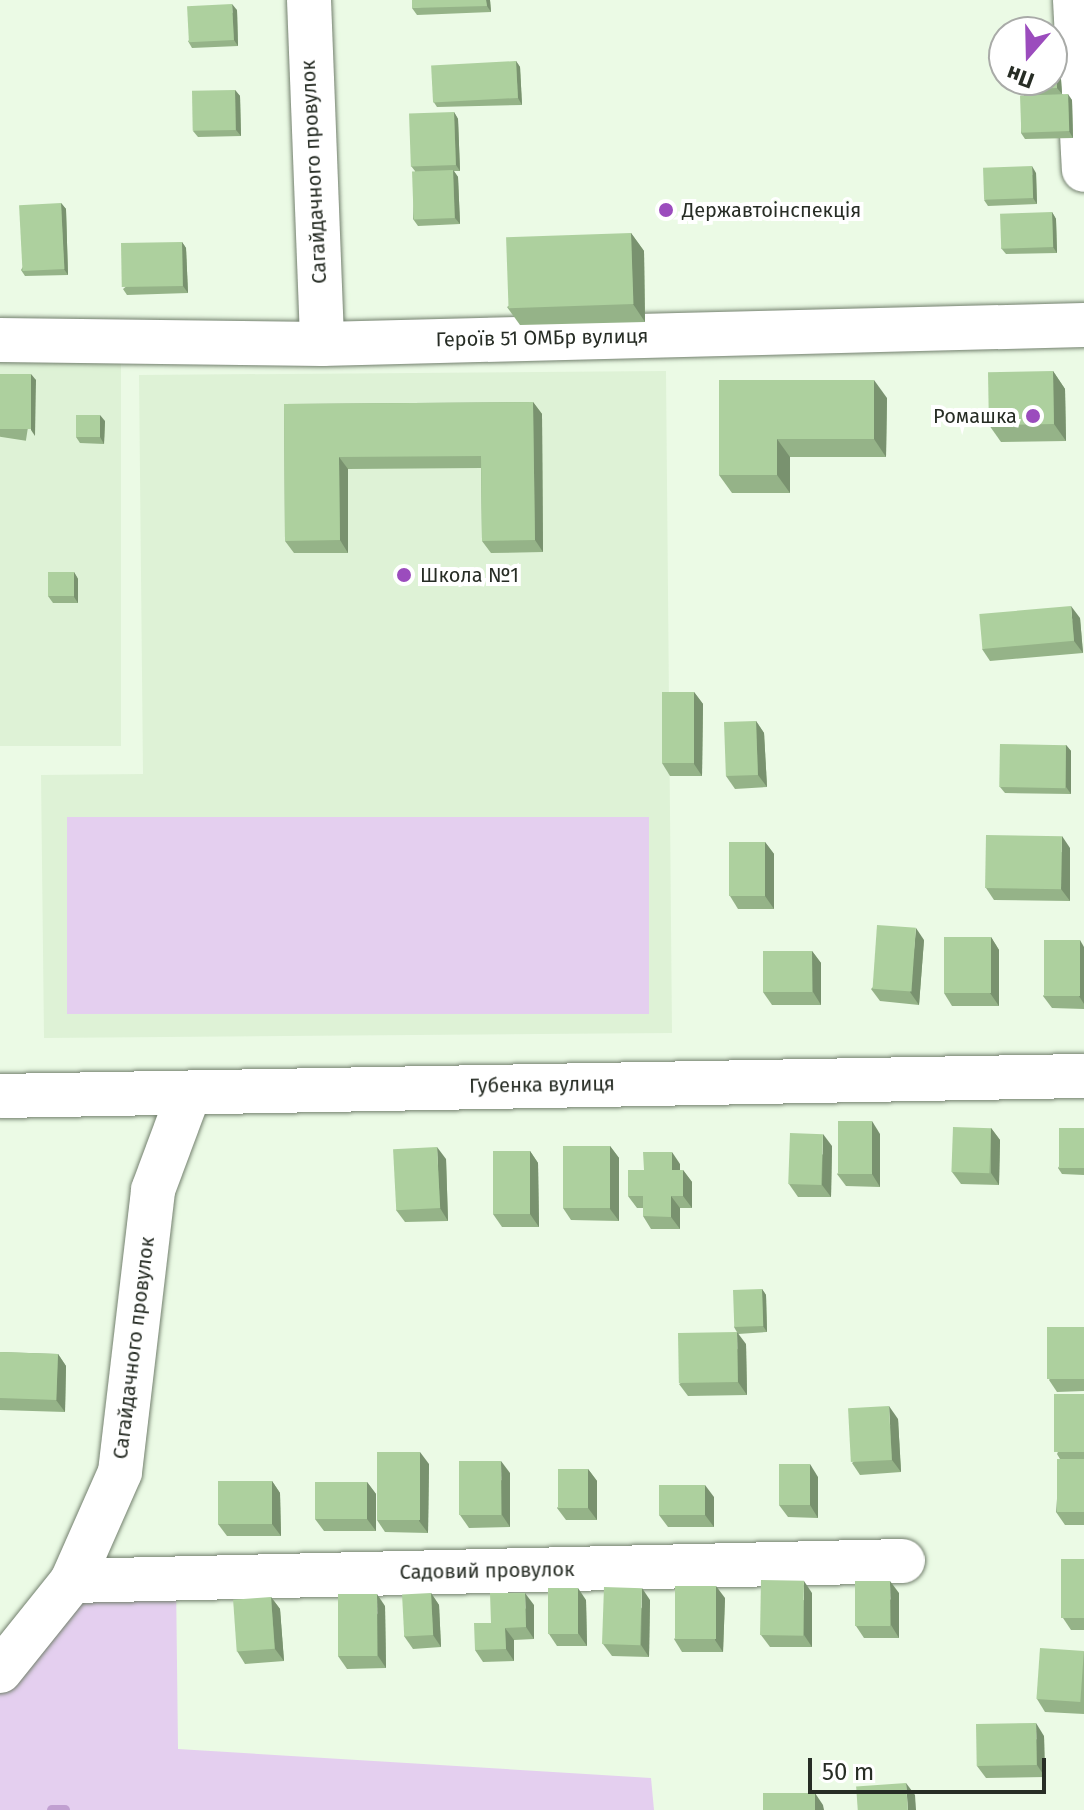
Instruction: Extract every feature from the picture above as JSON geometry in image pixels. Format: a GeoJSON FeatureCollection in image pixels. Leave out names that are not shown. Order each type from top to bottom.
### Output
{"type":"FeatureCollection","features":[{"type":"Feature","properties":{"kind":"street","name":"Сагайдачного провулок"},"geometry":{"type":"LineString","coordinates":[[309,0],[322,344]]}},
{"type":"Feature","properties":{"kind":"street"},"geometry":{"type":"LineString","coordinates":[[1075,0],[1084,170]]}},
{"type":"Feature","properties":{"kind":"street","name":"Героїв 51 ОМБр вулиця"},"geometry":{"type":"LineString","coordinates":[[0,340],[322,344],[1084,325]]}},
{"type":"Feature","properties":{"kind":"street","name":"Губенка вулиця"},"geometry":{"type":"LineString","coordinates":[[0,1096],[1084,1076]]}},
{"type":"Feature","properties":{"kind":"street","name":"Сагайдачного провулок"},"geometry":{"type":"LineString","coordinates":[[0,1671],[72,1581],[120,1472],[153,1190],[189,1093]]}},
{"type":"Feature","properties":{"kind":"street","name":"Садовий провулок"},"geometry":{"type":"LineString","coordinates":[[72,1581],[903,1561]]}},
{"type":"Feature","properties":{"kind":"shaded area"},"geometry":{"type":"Polygon","coordinates":[[[0,348],[121,348],[121,746],[0,746],[0,348]]]}},
{"type":"Feature","properties":{"kind":"shaded area","name":"Школа №1"},"geometry":{"type":"Polygon","coordinates":[[[666,371],[672,1033],[44,1038],[41,775],[143,774],[139,375],[666,371]]]}},
{"type":"Feature","properties":{"kind":"shaded area"},"geometry":{"type":"Polygon","coordinates":[[[67,817],[649,817],[649,1014],[67,1014],[67,817]]]}},
{"type":"Feature","properties":{"kind":"shaded area"},"geometry":{"type":"Polygon","coordinates":[[[176,1578],[178,1749],[651,1778],[654,1810],[0,1810],[0,1671],[72,1581],[176,1578]]]}},
{"type":"Feature","properties":{"kind":"building"},"geometry":{"type":"Polygon","coordinates":[[[412,0],[486,0],[487,6],[412,8],[412,0]]]}},
{"type":"Feature","properties":{"kind":"building"},"geometry":{"type":"Polygon","coordinates":[[[232,4],[234,40],[189,42],[187,6],[232,4]]]}},
{"type":"Feature","properties":{"kind":"building"},"geometry":{"type":"Polygon","coordinates":[[[516,61],[518,98],[433,102],[431,65],[516,61]]]}},
{"type":"Feature","properties":{"kind":"building"},"geometry":{"type":"Polygon","coordinates":[[[235,90],[236,130],[193,131],[192,91],[235,90]]]}},
{"type":"Feature","properties":{"kind":"building"},"geometry":{"type":"Polygon","coordinates":[[[1068,94],[1069,131],[1021,133],[1020,96],[1068,94]]]}},
{"type":"Feature","properties":{"kind":"building"},"geometry":{"type":"Polygon","coordinates":[[[454,112],[456,165],[411,167],[409,114],[454,112]]]}},
{"type":"Feature","properties":{"kind":"building"},"geometry":{"type":"Polygon","coordinates":[[[1032,166],[1033,198],[984,200],[983,168],[1032,166]]]}},
{"type":"Feature","properties":{"kind":"building"},"geometry":{"type":"Polygon","coordinates":[[[453,170],[455,218],[414,219],[412,171],[453,170]]]}},
{"type":"Feature","properties":{"kind":"building"},"geometry":{"type":"Polygon","coordinates":[[[61,203],[64,269],[23,271],[19,205],[61,203]]]}},
{"type":"Feature","properties":{"kind":"building"},"geometry":{"type":"Polygon","coordinates":[[[1052,212],[1053,247],[1001,249],[1000,214],[1052,212]]]}},
{"type":"Feature","properties":{"kind":"building"},"geometry":{"type":"Polygon","coordinates":[[[631,233],[633,304],[509,308],[506,237],[631,233]]]}},
{"type":"Feature","properties":{"kind":"building"},"geometry":{"type":"Polygon","coordinates":[[[182,242],[183,286],[122,287],[121,243],[182,242]]]}},
{"type":"Feature","properties":{"kind":"building"},"geometry":{"type":"Polygon","coordinates":[[[1053,371],[1054,424],[989,425],[988,372],[1053,371]]]}},
{"type":"Feature","properties":{"kind":"building"},"geometry":{"type":"Polygon","coordinates":[[[0,374],[31,374],[31,429],[0,429],[0,374]]]}},
{"type":"Feature","properties":{"kind":"building"},"geometry":{"type":"Polygon","coordinates":[[[719,380],[874,380],[874,439],[777,439],[777,475],[719,475],[719,380]]]}},
{"type":"Feature","properties":{"kind":"building"},"geometry":{"type":"Polygon","coordinates":[[[533,402],[535,540],[482,541],[481,456],[339,457],[340,540],[285,541],[284,404],[533,402]]]}},
{"type":"Feature","properties":{"kind":"building"},"geometry":{"type":"Polygon","coordinates":[[[76,415],[100,415],[100,437],[76,437],[76,415]]]}},
{"type":"Feature","properties":{"kind":"building"},"geometry":{"type":"Polygon","coordinates":[[[48,572],[74,572],[74,596],[48,596],[48,572]]]}},
{"type":"Feature","properties":{"kind":"building"},"geometry":{"type":"Polygon","coordinates":[[[1071,606],[1074,641],[982,649],[979,614],[1071,606]]]}},
{"type":"Feature","properties":{"kind":"building"},"geometry":{"type":"Polygon","coordinates":[[[662,692],[694,692],[694,763],[662,763],[662,692]]]}},
{"type":"Feature","properties":{"kind":"building"},"geometry":{"type":"Polygon","coordinates":[[[756,721],[758,775],[726,776],[724,722],[756,721]]]}},
{"type":"Feature","properties":{"kind":"building"},"geometry":{"type":"Polygon","coordinates":[[[1000,744],[1066,745],[1065,788],[999,787],[1000,744]]]}},
{"type":"Feature","properties":{"kind":"building"},"geometry":{"type":"Polygon","coordinates":[[[986,835],[1062,836],[1061,889],[985,888],[986,835]]]}},
{"type":"Feature","properties":{"kind":"building"},"geometry":{"type":"Polygon","coordinates":[[[729,842],[765,842],[765,896],[729,896],[729,842]]]}},
{"type":"Feature","properties":{"kind":"building"},"geometry":{"type":"Polygon","coordinates":[[[877,925],[916,928],[911,992],[873,989],[877,925]]]}},
{"type":"Feature","properties":{"kind":"building"},"geometry":{"type":"Polygon","coordinates":[[[944,937],[991,937],[991,993],[944,993],[944,937]]]}},
{"type":"Feature","properties":{"kind":"building"},"geometry":{"type":"Polygon","coordinates":[[[1044,940],[1080,940],[1080,996],[1044,996],[1044,940]]]}},
{"type":"Feature","properties":{"kind":"building"},"geometry":{"type":"Polygon","coordinates":[[[763,951],[812,951],[812,992],[763,992],[763,951]]]}},
{"type":"Feature","properties":{"kind":"building"},"geometry":{"type":"Polygon","coordinates":[[[838,1121],[872,1121],[872,1174],[838,1174],[838,1121]]]}},
{"type":"Feature","properties":{"kind":"building"},"geometry":{"type":"Polygon","coordinates":[[[953,1127],[991,1128],[989,1173],[951,1172],[953,1127]]]}},
{"type":"Feature","properties":{"kind":"building"},"geometry":{"type":"Polygon","coordinates":[[[1059,1128],[1084,1128],[1084,1168],[1059,1168],[1059,1128]]]}},
{"type":"Feature","properties":{"kind":"building"},"geometry":{"type":"Polygon","coordinates":[[[790,1133],[823,1134],[821,1185],[788,1184],[790,1133]]]}},
{"type":"Feature","properties":{"kind":"building"},"geometry":{"type":"Polygon","coordinates":[[[563,1146],[610,1146],[610,1208],[563,1208],[563,1146]]]}},
{"type":"Feature","properties":{"kind":"building"},"geometry":{"type":"Polygon","coordinates":[[[437,1147],[440,1208],[396,1210],[393,1149],[437,1147]]]}},
{"type":"Feature","properties":{"kind":"building"},"geometry":{"type":"Polygon","coordinates":[[[493,1151],[530,1151],[530,1214],[493,1214],[493,1151]]]}},
{"type":"Feature","properties":{"kind":"building"},"geometry":{"type":"Polygon","coordinates":[[[643,1152],[672,1152],[672,1170],[683,1170],[683,1196],[671,1196],[671,1217],[643,1216],[643,1196],[628,1196],[628,1170],[644,1170],[643,1152]]]}},
{"type":"Feature","properties":{"kind":"building"},"geometry":{"type":"Polygon","coordinates":[[[762,1289],[763,1326],[734,1327],[733,1290],[762,1289]]]}},
{"type":"Feature","properties":{"kind":"building"},"geometry":{"type":"Polygon","coordinates":[[[1047,1327],[1084,1327],[1084,1379],[1047,1379],[1047,1327]]]}},
{"type":"Feature","properties":{"kind":"building"},"geometry":{"type":"Polygon","coordinates":[[[737,1332],[738,1382],[679,1383],[678,1333],[737,1332]]]}},
{"type":"Feature","properties":{"kind":"building"},"geometry":{"type":"Polygon","coordinates":[[[0,1352],[58,1354],[56,1400],[0,1398],[0,1352]]]}},
{"type":"Feature","properties":{"kind":"building"},"geometry":{"type":"Polygon","coordinates":[[[1054,1394],[1084,1394],[1084,1452],[1054,1452],[1054,1394]]]}},
{"type":"Feature","properties":{"kind":"building"},"geometry":{"type":"Polygon","coordinates":[[[889,1406],[892,1460],[851,1462],[848,1408],[889,1406]]]}},
{"type":"Feature","properties":{"kind":"building"},"geometry":{"type":"Polygon","coordinates":[[[377,1452],[420,1452],[420,1520],[377,1520],[377,1452]]]}},
{"type":"Feature","properties":{"kind":"building"},"geometry":{"type":"Polygon","coordinates":[[[1057,1459],[1084,1459],[1084,1512],[1057,1512],[1057,1459]]]}},
{"type":"Feature","properties":{"kind":"building"},"geometry":{"type":"Polygon","coordinates":[[[459,1461],[501,1461],[501,1515],[459,1515],[459,1461]]]}},
{"type":"Feature","properties":{"kind":"building"},"geometry":{"type":"Polygon","coordinates":[[[779,1464],[810,1464],[810,1505],[779,1505],[779,1464]]]}},
{"type":"Feature","properties":{"kind":"building"},"geometry":{"type":"Polygon","coordinates":[[[558,1469],[588,1469],[588,1508],[558,1508],[558,1469]]]}},
{"type":"Feature","properties":{"kind":"building"},"geometry":{"type":"Polygon","coordinates":[[[218,1481],[272,1481],[272,1524],[218,1524],[218,1481]]]}},
{"type":"Feature","properties":{"kind":"building"},"geometry":{"type":"Polygon","coordinates":[[[315,1482],[367,1482],[367,1519],[315,1519],[315,1482]]]}},
{"type":"Feature","properties":{"kind":"building"},"geometry":{"type":"Polygon","coordinates":[[[659,1485],[705,1485],[705,1515],[659,1515],[659,1485]]]}},
{"type":"Feature","properties":{"kind":"building"},"geometry":{"type":"Polygon","coordinates":[[[1061,1559],[1084,1559],[1084,1618],[1061,1618],[1061,1559]]]}},
{"type":"Feature","properties":{"kind":"building"},"geometry":{"type":"Polygon","coordinates":[[[761,1580],[804,1581],[803,1636],[760,1635],[761,1580]]]}},
{"type":"Feature","properties":{"kind":"building"},"geometry":{"type":"Polygon","coordinates":[[[855,1581],[890,1581],[890,1626],[855,1626],[855,1581]]]}},
{"type":"Feature","properties":{"kind":"building"},"geometry":{"type":"Polygon","coordinates":[[[675,1586],[716,1586],[716,1639],[675,1639],[675,1586]]]}},
{"type":"Feature","properties":{"kind":"building"},"geometry":{"type":"Polygon","coordinates":[[[604,1587],[642,1588],[640,1645],[602,1644],[604,1587]]]}},
{"type":"Feature","properties":{"kind":"building"},"geometry":{"type":"Polygon","coordinates":[[[548,1588],[578,1588],[578,1634],[548,1634],[548,1588]]]}},
{"type":"Feature","properties":{"kind":"building"},"geometry":{"type":"Polygon","coordinates":[[[431,1593],[433,1635],[404,1636],[402,1595],[431,1593]]]}},
{"type":"Feature","properties":{"kind":"building"},"geometry":{"type":"Polygon","coordinates":[[[490,1593],[525,1593],[526,1627],[505,1628],[506,1649],[475,1650],[474,1623],[491,1623],[490,1593]]]}},
{"type":"Feature","properties":{"kind":"building"},"geometry":{"type":"Polygon","coordinates":[[[338,1594],[377,1594],[377,1656],[338,1656],[338,1594]]]}},
{"type":"Feature","properties":{"kind":"building"},"geometry":{"type":"Polygon","coordinates":[[[271,1597],[275,1649],[237,1652],[233,1600],[271,1597]]]}},
{"type":"Feature","properties":{"kind":"building"},"geometry":{"type":"Polygon","coordinates":[[[1040,1648],[1084,1651],[1080,1702],[1036,1699],[1040,1648]]]}},
{"type":"Feature","properties":{"kind":"building"},"geometry":{"type":"Polygon","coordinates":[[[1036,1723],[1037,1765],[977,1766],[976,1724],[1036,1723]]]}},
{"type":"Feature","properties":{"kind":"building"},"geometry":{"type":"Polygon","coordinates":[[[906,1783],[908,1810],[858,1810],[856,1786],[906,1783]]]}},
{"type":"Feature","properties":{"kind":"building"},"geometry":{"type":"Polygon","coordinates":[[[763,1793],[815,1793],[815,1810],[763,1810],[763,1793]]]}},
{"type":"Feature","properties":{"kind":"waterway"},"geometry":{"type":"LineString","coordinates":[[52,1810],[65,1810]]}},
{"type":"Feature","properties":{"kind":"place","name":"Державтоінспекція"},"geometry":{"type":"Point","coordinates":[666,210]}},
{"type":"Feature","properties":{"kind":"place","name":"Ромашка"},"geometry":{"type":"Point","coordinates":[1033,416]}},
{"type":"Feature","properties":{"kind":"place","name":"Школа №1"},"geometry":{"type":"Point","coordinates":[404,575]}}]}
